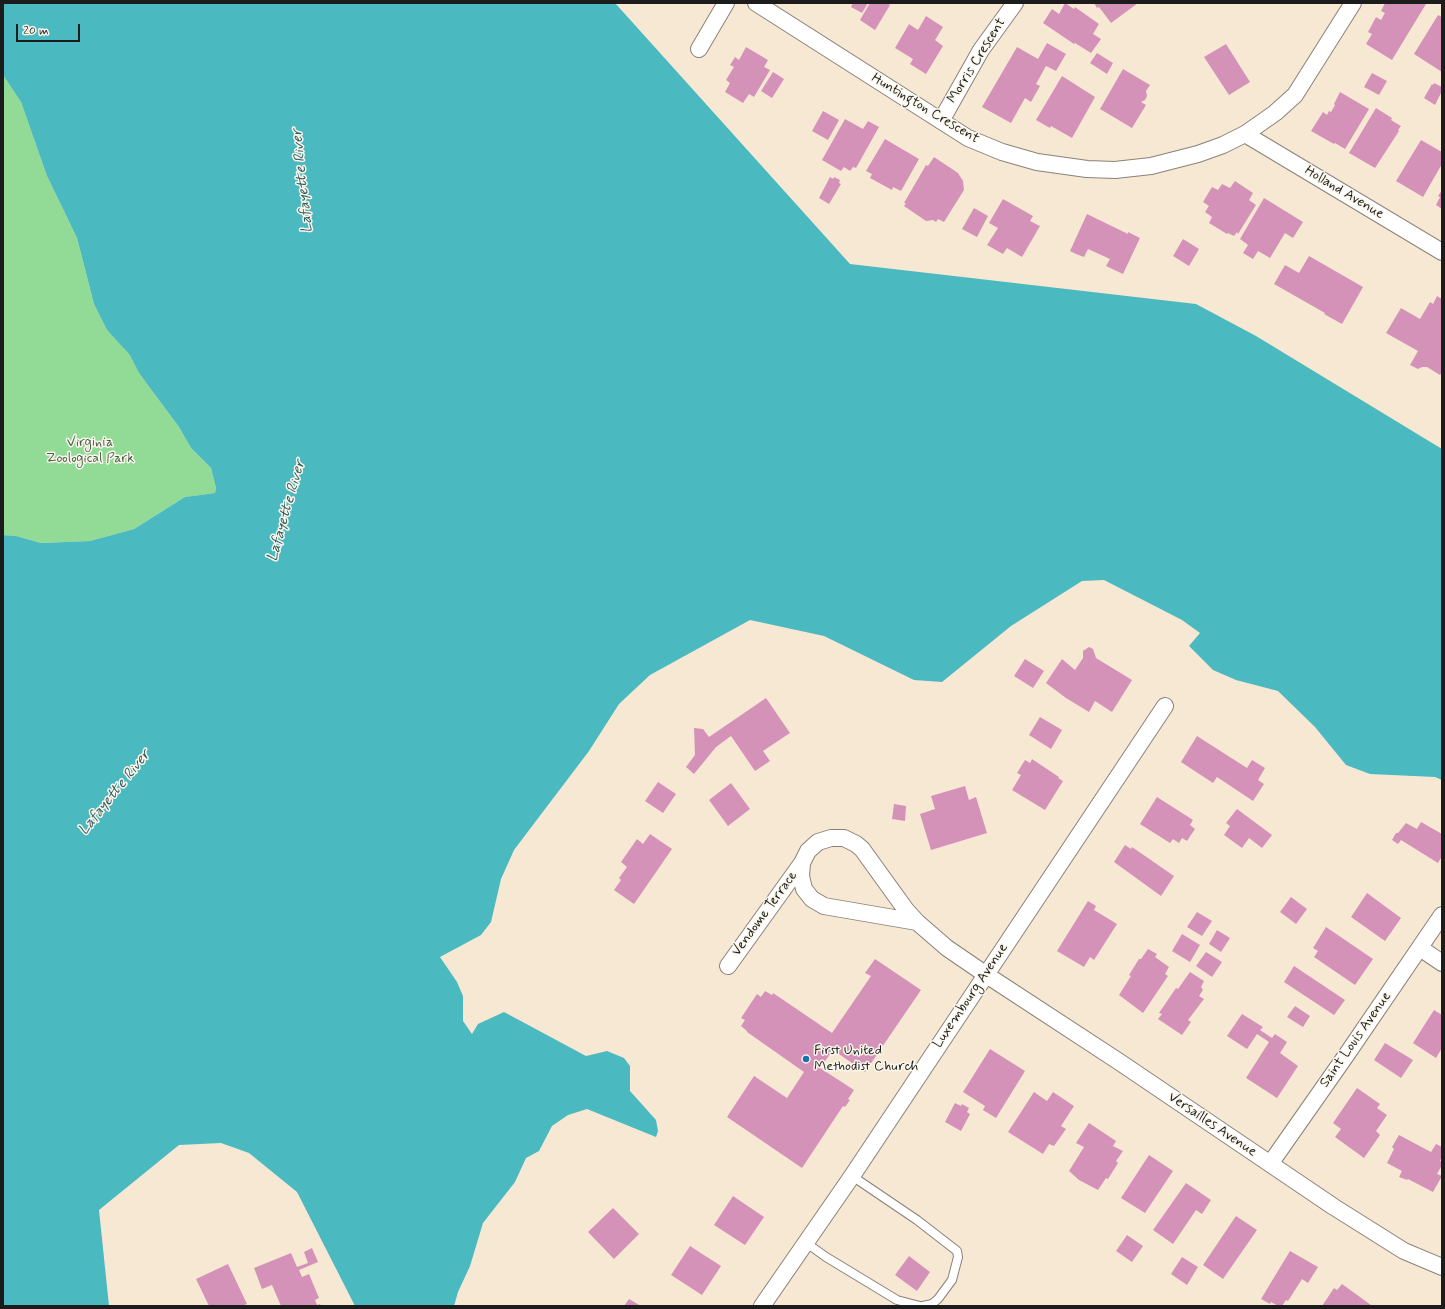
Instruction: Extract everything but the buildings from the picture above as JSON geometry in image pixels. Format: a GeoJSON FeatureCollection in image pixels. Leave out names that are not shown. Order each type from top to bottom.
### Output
{"type":"FeatureCollection","features":[{"type":"Feature","properties":{"kind":"street"},"geometry":{"type":"LineString","coordinates":[[699,49],[726,3]]}},
{"type":"Feature","properties":{"kind":"street","name":"Huntington Crescent"},"geometry":{"type":"LineString","coordinates":[[756,3],[968,138],[1002,152],[1037,162],[1087,169],[1115,170],[1151,166],[1198,154],[1223,145],[1245,134],[1275,113],[1295,95],[1353,3]]}},
{"type":"Feature","properties":{"kind":"street","name":"Morris Crescent"},"geometry":{"type":"LineString","coordinates":[[941,121],[981,50],[1015,3]]}},
{"type":"Feature","properties":{"kind":"street","name":"Holland Avenue"},"geometry":{"type":"LineString","coordinates":[[1245,134],[1442,252]]}},
{"type":"Feature","properties":{"kind":"street","name":"Luxembourg Avenue"},"geometry":{"type":"LineString","coordinates":[[762,1306],[852,1176],[985,974],[1165,706]]}},
{"type":"Feature","properties":{"kind":"street","name":"Vendome Terrace"},"geometry":{"type":"LineString","coordinates":[[728,966],[802,863],[808,851],[818,842],[831,838],[844,838],[862,849],[906,910],[917,922]]}},
{"type":"Feature","properties":{"kind":"street"},"geometry":{"type":"LineString","coordinates":[[802,863],[801,876],[804,889],[812,899],[824,906],[917,922]]}},
{"type":"Feature","properties":{"kind":"street","name":"Saint Louis Avenue"},"geometry":{"type":"LineString","coordinates":[[1270,1164],[1442,915]]}},
{"type":"Feature","properties":{"kind":"street","name":"Versailles Avenue"},"geometry":{"type":"LineString","coordinates":[[917,922],[947,948],[985,974],[1334,1207],[1404,1250],[1442,1267]]}},
{"type":"Feature","properties":{"kind":"street"},"geometry":{"type":"LineString","coordinates":[[1420,948],[1442,963]]}},
{"type":"Feature","properties":{"kind":"lane"},"geometry":{"type":"LineString","coordinates":[[852,1176],[918,1220],[957,1251],[958,1257],[952,1280],[938,1300],[932,1304],[923,1306]]}},
{"type":"Feature","properties":{"kind":"lane"},"geometry":{"type":"LineString","coordinates":[[805,1242],[826,1257],[897,1300],[920,1306]]}},
{"type":"Feature","properties":{"kind":"green space","name":"Virginia Zoological Park"},"geometry":{"type":"Polygon","coordinates":[[[3,75],[21,102],[47,176],[77,238],[94,304],[107,330],[131,355],[139,373],[179,427],[191,448],[211,468],[216,488],[215,493],[185,497],[134,529],[90,541],[41,543],[16,536],[3,535],[3,75]]]}},
{"type":"Feature","properties":{"kind":"water","name":"Lafayette River"},"geometry":{"type":"Polygon","coordinates":[[[3,3],[615,3],[850,264],[1196,304],[1256,336],[1442,449],[1442,780],[1435,777],[1370,774],[1346,765],[1315,727],[1278,691],[1236,680],[1213,670],[1189,646],[1200,633],[1182,620],[1104,580],[1082,581],[1011,626],[942,682],[914,680],[824,636],[750,620],[650,675],[619,704],[589,751],[514,850],[501,879],[491,922],[481,935],[440,957],[457,982],[463,996],[463,1021],[472,1034],[478,1024],[504,1012],[586,1056],[607,1051],[624,1058],[630,1066],[630,1091],[656,1120],[658,1131],[656,1137],[587,1109],[568,1115],[552,1126],[539,1151],[526,1158],[515,1182],[483,1223],[470,1266],[458,1292],[454,1306],[355,1306],[297,1192],[249,1153],[221,1143],[179,1145],[99,1210],[109,1306],[3,1306],[3,535],[16,536],[41,543],[90,541],[134,529],[185,497],[215,493],[216,488],[211,468],[191,448],[179,427],[139,373],[130,355],[107,330],[94,304],[77,238],[47,176],[21,102],[3,75],[3,3]]]}},
{"type":"Feature","properties":{"kind":"place","name":"First United Methodist Church"},"geometry":{"type":"Point","coordinates":[806,1059]}}]}
